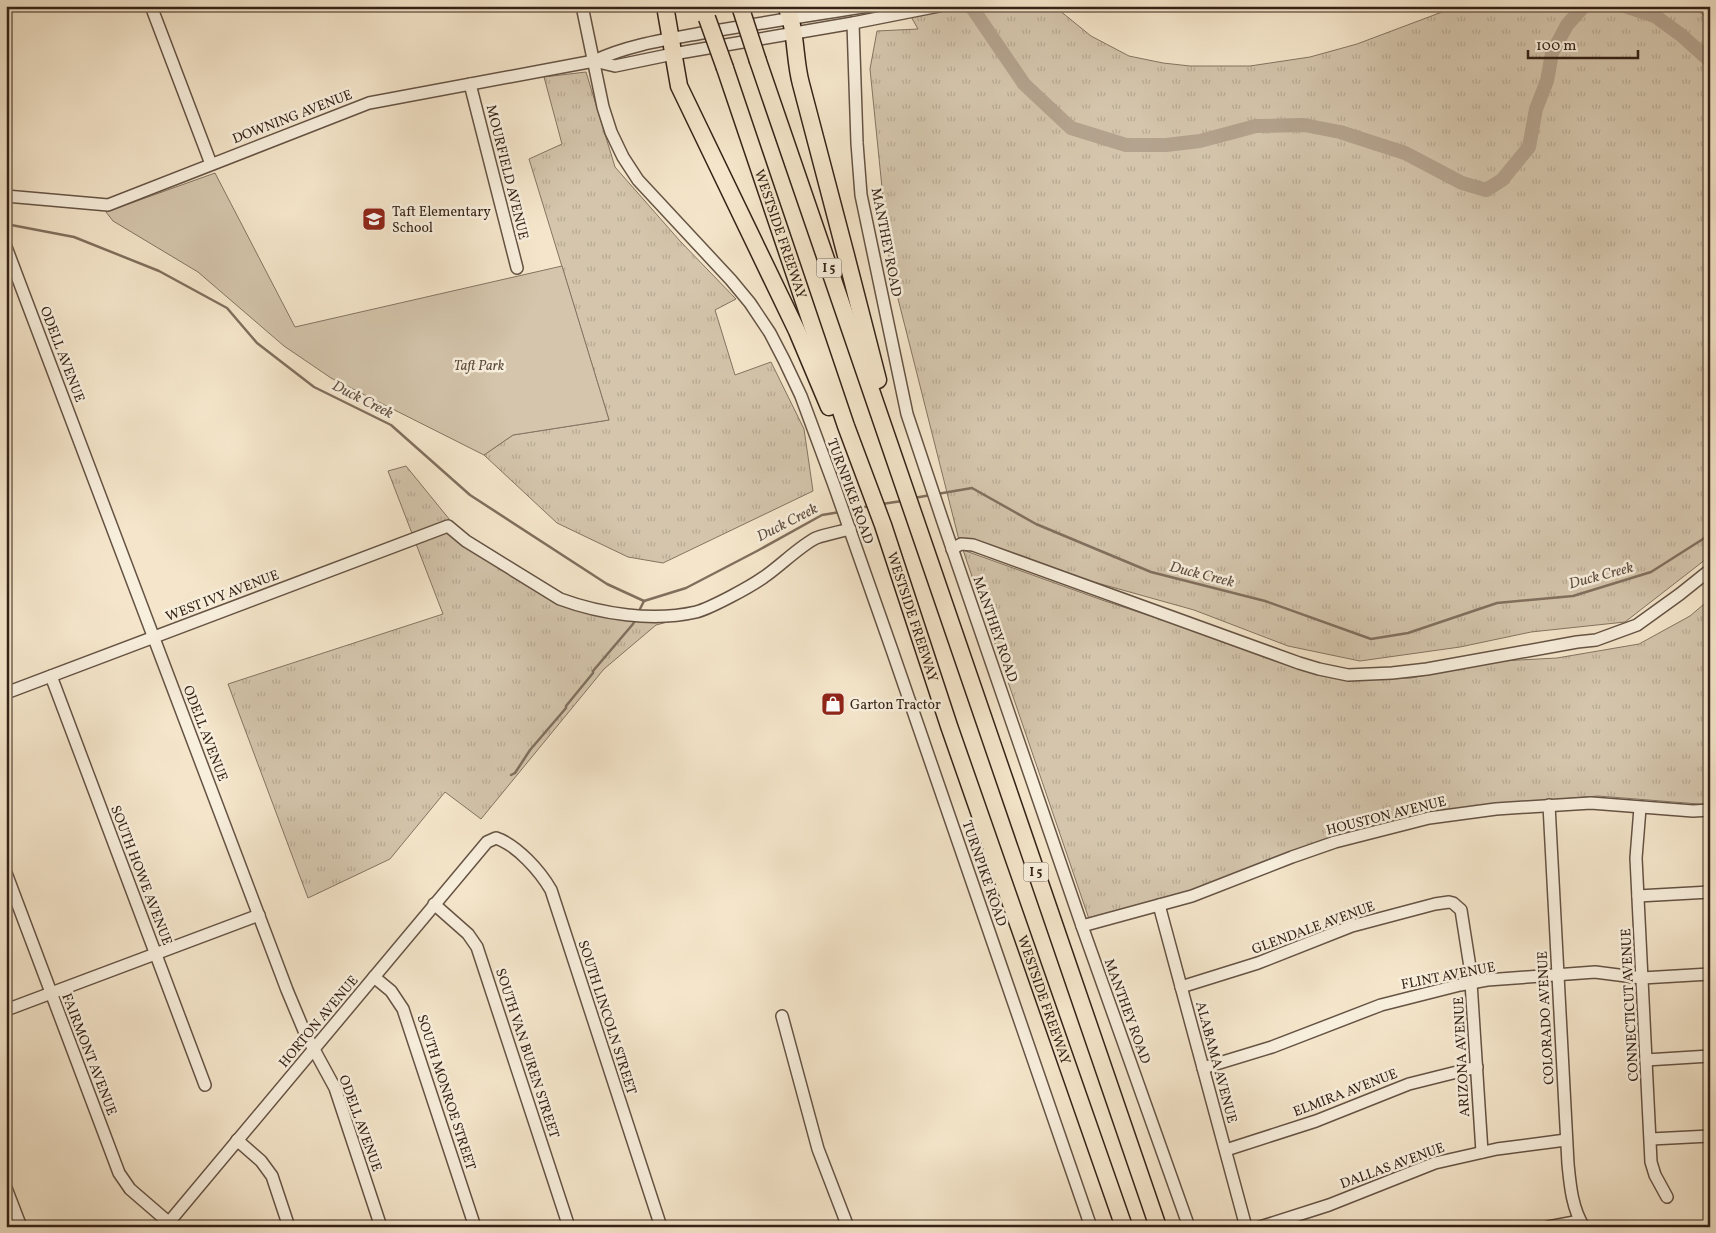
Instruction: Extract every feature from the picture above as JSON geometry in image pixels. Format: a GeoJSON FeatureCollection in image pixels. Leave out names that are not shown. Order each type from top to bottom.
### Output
{"type":"FeatureCollection","features":[{"type":"Feature","properties":{"kind":"highway"},"geometry":{"type":"LineString","coordinates":[[665,6],[679,86],[806,352],[849,460],[865,480]]}},
{"type":"Feature","properties":{"kind":"highway","name":"I 5"},"geometry":{"type":"LineString","coordinates":[[740,8],[1158,1227]]}},
{"type":"Feature","properties":{"kind":"highway","name":"WESTSIDE FREEWAY"},"geometry":{"type":"LineString","coordinates":[[705,12],[865,480],[883,525],[949,726],[1124,1227]]}},
{"type":"Feature","properties":{"kind":"highway"},"geometry":{"type":"LineString","coordinates":[[790,19],[799,76],[836,213],[888,421],[887,437]]}},
{"type":"Feature","properties":{"kind":"street"},"geometry":{"type":"LineString","coordinates":[[151,6],[211,164]]}},
{"type":"Feature","properties":{"kind":"street","name":"TURNPIKE ROAD"},"geometry":{"type":"LineString","coordinates":[[582,6],[603,107],[611,132],[623,157],[638,180],[750,303],[770,333],[801,396],[848,526],[1091,1227]]}},
{"type":"Feature","properties":{"kind":"street","name":"DOWNING AVENUE"},"geometry":{"type":"LineString","coordinates":[[6,196],[108,204],[369,103],[594,61],[615,66],[672,46],[790,19],[870,6]]}},
{"type":"Feature","properties":{"kind":"street"},"geometry":{"type":"LineString","coordinates":[[853,23],[864,16],[902,6]]}},
{"type":"Feature","properties":{"kind":"street"},"geometry":{"type":"LineString","coordinates":[[853,23],[939,6]]}},
{"type":"Feature","properties":{"kind":"street","name":"DOWNING AVENUE"},"geometry":{"type":"LineString","coordinates":[[790,19],[853,23]]}},
{"type":"Feature","properties":{"kind":"street","name":"MANTHEY ROAD"},"geometry":{"type":"LineString","coordinates":[[853,23],[857,143],[861,195],[905,406],[941,517],[1082,926],[1189,1227]]}},
{"type":"Feature","properties":{"kind":"street","name":"MOURFIELD AVENUE"},"geometry":{"type":"LineString","coordinates":[[470,84],[517,268]]}},
{"type":"Feature","properties":{"kind":"street","name":"ODELL AVENUE"},"geometry":{"type":"LineString","coordinates":[[6,247],[296,1013],[335,1088],[381,1227]]}},
{"type":"Feature","properties":{"kind":"street","name":"WEST IVY AVENUE"},"geometry":{"type":"LineString","coordinates":[[6,692],[448,526],[471,544],[560,599],[602,610],[656,617],[696,612],[707,608],[763,578],[815,539],[848,526]]}},
{"type":"Feature","properties":{"kind":"street"},"geometry":{"type":"LineString","coordinates":[[952,549],[961,544],[973,544],[1299,663],[1348,675],[1427,669],[1602,638],[1637,625],[1710,570]]}},
{"type":"Feature","properties":{"kind":"street","name":"SOUTH HOWE AVENUE"},"geometry":{"type":"LineString","coordinates":[[51,676],[205,1085]]}},
{"type":"Feature","properties":{"kind":"street","name":"HOUSTON AVENUE"},"geometry":{"type":"LineString","coordinates":[[1082,926],[1213,889],[1292,856],[1371,832],[1429,818],[1467,812],[1591,803],[1640,808],[1692,811],[1710,810]]}},
{"type":"Feature","properties":{"kind":"street","name":"COLORADO AVENUE"},"geometry":{"type":"LineString","coordinates":[[1548,805],[1566,1140],[1570,1184],[1582,1224]]}},
{"type":"Feature","properties":{"kind":"street","name":"CONNECTICUT AVENUE"},"geometry":{"type":"LineString","coordinates":[[1640,808],[1636,858],[1650,1139],[1652,1166],[1667,1197]]}},
{"type":"Feature","properties":{"kind":"street","name":"HORTON AVENUE"},"geometry":{"type":"LineString","coordinates":[[169,1225],[237,1140],[434,904],[487,842],[496,838]]}},
{"type":"Feature","properties":{"kind":"street","name":"SOUTH LINCOLN STREET"},"geometry":{"type":"LineString","coordinates":[[496,838],[504,840],[533,865],[544,877],[551,890],[661,1227]]}},
{"type":"Feature","properties":{"kind":"street","name":"FAIRMONT AVENUE"},"geometry":{"type":"LineString","coordinates":[[6,873],[51,994],[80,1064],[119,1173],[130,1189],[169,1225]]}},
{"type":"Feature","properties":{"kind":"street"},"geometry":{"type":"LineString","coordinates":[[1638,896],[1710,892]]}},
{"type":"Feature","properties":{"kind":"street","name":"GLENDALE AVENUE"},"geometry":{"type":"LineString","coordinates":[[1181,987],[1239,970],[1352,926],[1435,904],[1449,902],[1456,904]]}},
{"type":"Feature","properties":{"kind":"street","name":"SOUTH VAN BUREN STREET"},"geometry":{"type":"LineString","coordinates":[[434,904],[468,934],[477,947],[569,1227]]}},
{"type":"Feature","properties":{"kind":"street","name":"ARIZONA AVENUE"},"geometry":{"type":"LineString","coordinates":[[1456,904],[1461,910],[1472,982],[1482,1152]]}},
{"type":"Feature","properties":{"kind":"street","name":"ALABAMA AVENUE"},"geometry":{"type":"LineString","coordinates":[[1159,905],[1246,1227]]}},
{"type":"Feature","properties":{"kind":"street"},"geometry":{"type":"LineString","coordinates":[[6,1010],[259,916]]}},
{"type":"Feature","properties":{"kind":"street","name":"FLINT AVENUE"},"geometry":{"type":"LineString","coordinates":[[1203,1068],[1272,1047],[1381,1005],[1472,982],[1602,972],[1642,978],[1710,974]]}},
{"type":"Feature","properties":{"kind":"street","name":"SOUTH MONROE STREET"},"geometry":{"type":"LineString","coordinates":[[374,977],[391,992],[403,1009],[475,1227]]}},
{"type":"Feature","properties":{"kind":"street"},"geometry":{"type":"LineString","coordinates":[[782,1016],[818,1149],[848,1227]]}},
{"type":"Feature","properties":{"kind":"street"},"geometry":{"type":"LineString","coordinates":[[1646,1060],[1710,1056]]}},
{"type":"Feature","properties":{"kind":"street","name":"ELMIRA AVENUE"},"geometry":{"type":"LineString","coordinates":[[1226,1150],[1316,1121],[1409,1084],[1477,1067]]}},
{"type":"Feature","properties":{"kind":"street"},"geometry":{"type":"LineString","coordinates":[[1650,1139],[1710,1136]]}},
{"type":"Feature","properties":{"kind":"street"},"geometry":{"type":"LineString","coordinates":[[237,1140],[261,1161],[272,1176],[289,1227]]}},
{"type":"Feature","properties":{"kind":"street","name":"DALLAS AVENUE"},"geometry":{"type":"LineString","coordinates":[[1260,1227],[1329,1205],[1435,1163],[1482,1152],[1566,1140]]}},
{"type":"Feature","properties":{"kind":"street"},"geometry":{"type":"LineString","coordinates":[[6,1188],[21,1227]]}},
{"type":"Feature","properties":{"kind":"street"},"geometry":{"type":"LineString","coordinates":[[1548,1227],[1582,1224]]}},
{"type":"Feature","properties":{"kind":"green space"},"geometry":{"type":"Polygon","coordinates":[[[905,6],[1054,6],[1091,36],[1129,56],[1190,66],[1250,66],[1310,57],[1357,44],[1458,6],[1692,6],[1710,20],[1710,556],[1625,622],[1531,632],[1460,647],[1360,661],[1288,646],[1194,610],[1033,565],[959,540],[890,267],[870,69],[877,31],[918,29],[905,6]]]}},
{"type":"Feature","properties":{"kind":"green space"},"geometry":{"type":"Polygon","coordinates":[[[586,72],[615,167],[680,241],[736,299],[715,310],[735,375],[771,362],[804,429],[813,491],[663,563],[628,557],[557,523],[484,455],[513,435],[609,420],[529,159],[562,144],[544,77],[586,72]]]}},
{"type":"Feature","properties":{"kind":"green space","name":"Taft Park"},"geometry":{"type":"Polygon","coordinates":[[[215,173],[295,327],[562,266],[609,420],[513,435],[484,455],[331,378],[284,346],[198,272],[113,221],[106,212],[215,173]]]}},
{"type":"Feature","properties":{"kind":"green space"},"geometry":{"type":"Polygon","coordinates":[[[406,466],[454,525],[531,583],[591,608],[698,614],[656,625],[604,669],[481,819],[445,792],[390,859],[308,898],[228,684],[443,614],[388,471],[406,466]]]}},
{"type":"Feature","properties":{"kind":"green space"},"geometry":{"type":"Polygon","coordinates":[[[963,550],[1102,600],[1340,679],[1411,678],[1501,661],[1557,658],[1639,644],[1690,616],[1710,599],[1710,804],[1598,796],[1473,806],[1342,835],[1198,889],[1089,919],[963,550]]]}},
{"type":"Feature","properties":{"kind":"waterway"},"geometry":{"type":"LineString","coordinates":[[971,6],[1024,84],[1071,128],[1126,145],[1166,145],[1200,141],[1256,126],[1304,125],[1340,132],[1405,153],[1462,183],[1486,190],[1502,180],[1529,147],[1536,109],[1547,81],[1552,53],[1567,25],[1584,6]]}},
{"type":"Feature","properties":{"kind":"waterway"},"geometry":{"type":"LineString","coordinates":[[1625,6],[1655,16],[1681,35],[1710,61]]}},
{"type":"Feature","properties":{"kind":"waterway","name":"Duck Creek"},"geometry":{"type":"LineString","coordinates":[[6,224],[74,237],[159,271],[227,308],[257,343],[314,387],[391,425],[470,495],[607,584],[644,601],[686,588],[822,515],[840,512]]}},
{"type":"Feature","properties":{"kind":"waterway","name":"Duck Creek"},"geometry":{"type":"LineString","coordinates":[[937,494],[972,488],[1036,524],[1151,572],[1265,601],[1371,639],[1408,633],[1497,603],[1573,596],[1651,572],[1703,539],[1710,532]]}},
{"type":"Feature","properties":{"kind":"waterway","name":"Duck Creek"},"geometry":{"type":"LineString","coordinates":[[914,498],[931,495]]}},
{"type":"Feature","properties":{"kind":"waterway","name":"Duck Creek"},"geometry":{"type":"LineString","coordinates":[[882,504],[902,501]]}},
{"type":"Feature","properties":{"kind":"waterway","name":"Duck Creek"},"geometry":{"type":"LineString","coordinates":[[845,511],[870,506]]}},
{"type":"Feature","properties":{"kind":"waterway"},"geometry":{"type":"LineString","coordinates":[[638,613],[644,601]]}},
{"type":"Feature","properties":{"kind":"waterway"},"geometry":{"type":"LineString","coordinates":[[511,775],[515,773],[530,750],[566,708],[636,618]]}},
{"type":"Feature","properties":{"kind":"place","name":"Taft Elementary School"},"geometry":{"type":"Point","coordinates":[374,219]}},
{"type":"Feature","properties":{"kind":"place","name":"Garton Tractor"},"geometry":{"type":"Point","coordinates":[833,704]}}]}
